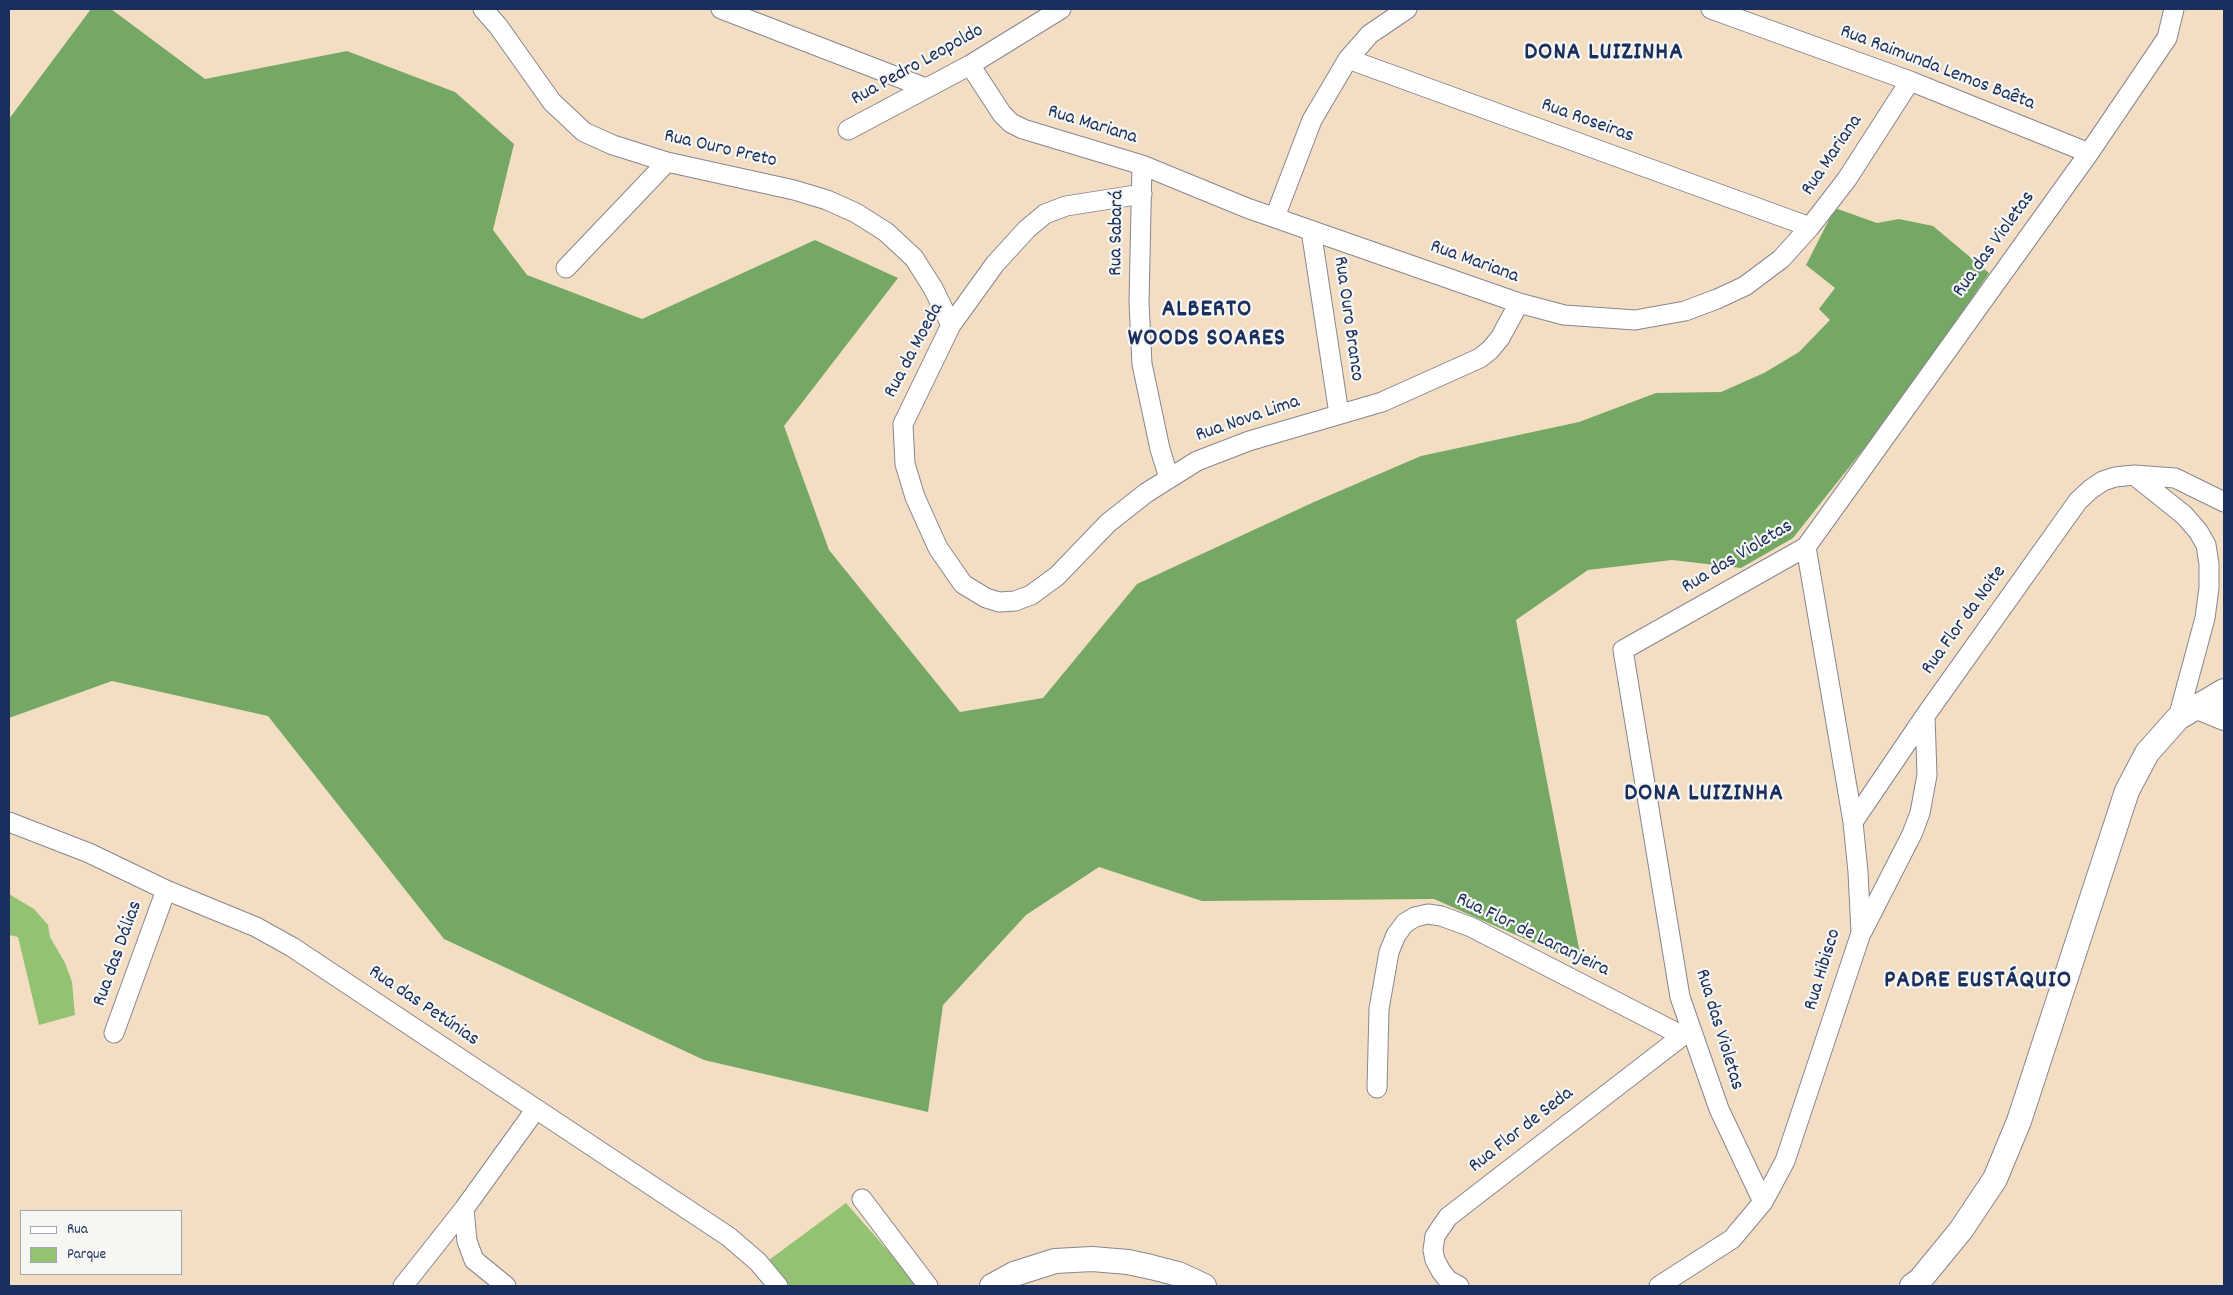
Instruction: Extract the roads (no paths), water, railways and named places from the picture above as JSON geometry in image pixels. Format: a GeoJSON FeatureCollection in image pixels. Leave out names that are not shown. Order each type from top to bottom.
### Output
{"type":"FeatureCollection","features":[{"type":"Feature","properties":{"kind":"street","name":"Rua Ouro Preto"},"geometry":{"type":"LineString","coordinates":[[483,9],[498,26],[552,102],[584,132],[613,145],[667,162],[794,190],[827,200],[856,213],[886,232],[914,258],[933,288],[951,325]]}},
{"type":"Feature","properties":{"kind":"street"},"geometry":{"type":"LineString","coordinates":[[720,9],[926,88]]}},
{"type":"Feature","properties":{"kind":"street","name":"Rua Pedro Leopoldo"},"geometry":{"type":"LineString","coordinates":[[848,130],[970,65],[1062,9]]}},
{"type":"Feature","properties":{"kind":"street"},"geometry":{"type":"LineString","coordinates":[[1275,217],[1312,120],[1348,59],[1370,34],[1407,9]]}},
{"type":"Feature","properties":{"kind":"street","name":"Rua Raimunda Lemos Baêta"},"geometry":{"type":"LineString","coordinates":[[1711,9],[1910,81],[2089,153]]}},
{"type":"Feature","properties":{"kind":"street","name":"Rua das Violetas"},"geometry":{"type":"LineString","coordinates":[[1763,1202],[1719,1109],[1687,1033],[1623,650],[1806,547],[2089,153],[2167,38],[2174,9]]}},
{"type":"Feature","properties":{"kind":"street","name":"Rua Roseiras"},"geometry":{"type":"LineString","coordinates":[[1348,59],[1810,227]]}},
{"type":"Feature","properties":{"kind":"street","name":"Rua Mariana"},"geometry":{"type":"LineString","coordinates":[[970,65],[1002,114],[1011,123],[1023,129],[1142,165],[1247,208],[1519,303],[1564,315],[1597,319],[1635,320],[1685,311],[1745,286],[1781,259],[1810,227],[1847,180],[1910,81]]}},
{"type":"Feature","properties":{"kind":"street"},"geometry":{"type":"LineString","coordinates":[[566,268],[667,162]]}},
{"type":"Feature","properties":{"kind":"street","name":"Rua Sabará"},"geometry":{"type":"LineString","coordinates":[[1142,165],[1139,302],[1142,364],[1160,449],[1169,478]]}},
{"type":"Feature","properties":{"kind":"street","name":"Rua da Moeda"},"geometry":{"type":"LineString","coordinates":[[999,602],[975,593],[962,584],[938,548],[915,497],[905,464],[903,424],[951,325],[994,264],[1027,229],[1045,214],[1066,206],[1142,194]]}},
{"type":"Feature","properties":{"kind":"street","name":"Rua Ouro Branco"},"geometry":{"type":"LineString","coordinates":[[1311,230],[1338,414]]}},
{"type":"Feature","properties":{"kind":"street","name":"Rua Nova Lima"},"geometry":{"type":"LineString","coordinates":[[999,602],[1015,601],[1030,595],[1057,576],[1108,523],[1146,493],[1197,461],[1250,441],[1382,402],[1480,358],[1500,338],[1519,303]]}},
{"type":"Feature","properties":{"kind":"street"},"geometry":{"type":"LineString","coordinates":[[2134,475],[2184,515],[2198,531],[2206,545],[2209,588],[2187,712]]}},
{"type":"Feature","properties":{"kind":"street","name":"Rua Flor da Noite"},"geometry":{"type":"LineString","coordinates":[[1853,822],[1925,716],[2078,501],[2103,481],[2115,477],[2134,475],[2175,478],[2224,502]]}},
{"type":"Feature","properties":{"kind":"street","name":"Rua Hibisco"},"geometry":{"type":"LineString","coordinates":[[1659,1286],[1732,1239],[1763,1202],[1785,1161],[1861,934],[1853,822],[1806,547]]}},
{"type":"Feature","properties":{"kind":"street"},"geometry":{"type":"LineString","coordinates":[[1912,1286],[1920,1280],[1961,1230],[1995,1179],[2020,1121],[2127,791],[2147,753],[2187,712],[2224,691]]}},
{"type":"Feature","properties":{"kind":"street"},"geometry":{"type":"LineString","coordinates":[[2187,712],[2224,718]]}},
{"type":"Feature","properties":{"kind":"street"},"geometry":{"type":"LineString","coordinates":[[1861,934],[1912,834],[1920,813],[1927,775],[1925,716]]}},
{"type":"Feature","properties":{"kind":"street","name":"Rua das Petúnias"},"geometry":{"type":"LineString","coordinates":[[9,822],[88,853],[166,890],[256,927],[292,948],[729,1237],[758,1262],[778,1286]]}},
{"type":"Feature","properties":{"kind":"street","name":"Rua das Dálias"},"geometry":{"type":"LineString","coordinates":[[114,1033],[166,890]]}},
{"type":"Feature","properties":{"kind":"street","name":"Rua Flor de Laranjeira"},"geometry":{"type":"LineString","coordinates":[[1377,1088],[1379,1009],[1388,952],[1396,935],[1405,923],[1415,917],[1428,914],[1441,916],[1471,927],[1687,1033]]}},
{"type":"Feature","properties":{"kind":"street","name":"Rua Flor de Seda"},"geometry":{"type":"LineString","coordinates":[[1459,1286],[1448,1280],[1441,1271],[1435,1260],[1433,1250],[1435,1236],[1448,1217],[1687,1033]]}},
{"type":"Feature","properties":{"kind":"street"},"geometry":{"type":"LineString","coordinates":[[403,1286],[464,1209],[536,1109]]}},
{"type":"Feature","properties":{"kind":"street"},"geometry":{"type":"LineString","coordinates":[[862,1199],[928,1286]]}},
{"type":"Feature","properties":{"kind":"street"},"geometry":{"type":"LineString","coordinates":[[464,1209],[467,1241],[474,1260],[506,1286]]}},
{"type":"Feature","properties":{"kind":"street"},"geometry":{"type":"LineString","coordinates":[[992,1286],[1014,1274],[1055,1261],[1092,1259],[1128,1262],[1151,1267],[1178,1274],[1204,1286]]}},
{"type":"Feature","properties":{"kind":"district","name":"DONA LUIZINHA"},"geometry":{"type":"Point","coordinates":[1604,55]}},
{"type":"Feature","properties":{"kind":"district","name":"ALBERTO WOODS SOARES"},"geometry":{"type":"Point","coordinates":[1207,326]}},
{"type":"Feature","properties":{"kind":"district","name":"DONA LUIZINHA"},"geometry":{"type":"Point","coordinates":[1704,796]}},
{"type":"Feature","properties":{"kind":"district","name":"PADRE EUSTÁQUIO"},"geometry":{"type":"Point","coordinates":[1978,983]}}]}
